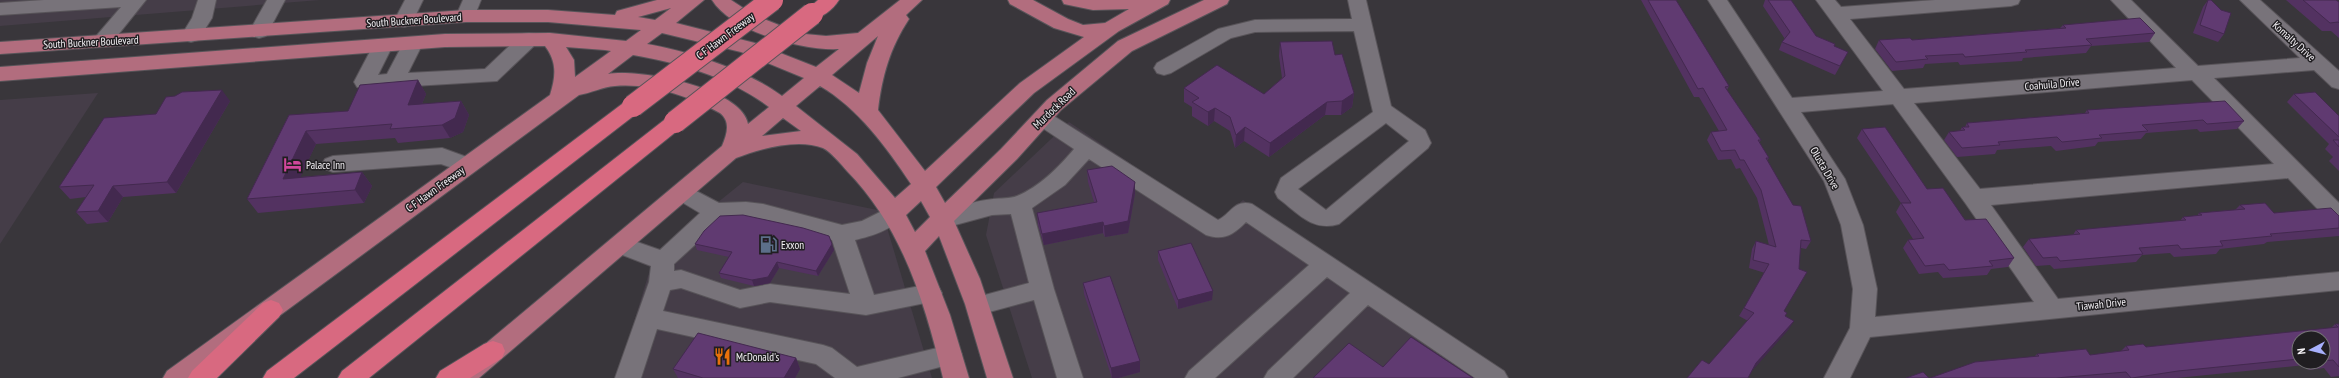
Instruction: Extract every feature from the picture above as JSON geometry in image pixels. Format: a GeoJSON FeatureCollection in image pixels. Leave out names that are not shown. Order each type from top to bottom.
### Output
{"type":"FeatureCollection","features":[{"type":"Feature","properties":{"kind":"highway","name":"C F Hawn Freeway"},"geometry":{"type":"LineString","coordinates":[[276,378],[772,0]]}},
{"type":"Feature","properties":{"kind":"highway"},"geometry":{"type":"LineString","coordinates":[[351,378],[830,0]]}},
{"type":"Feature","properties":{"kind":"highway"},"geometry":{"type":"LineString","coordinates":[[201,378],[271,310]]}},
{"type":"Feature","properties":{"kind":"highway"},"geometry":{"type":"LineString","coordinates":[[449,378],[493,351]]}},
{"type":"Feature","properties":{"kind":"main road"},"geometry":{"type":"LineString","coordinates":[[607,19],[656,8],[679,0]]}},
{"type":"Feature","properties":{"kind":"main road","name":"C F Hawn Freeway"},"geometry":{"type":"LineString","coordinates":[[176,378],[271,310],[628,47],[695,0]]}},
{"type":"Feature","properties":{"kind":"main road"},"geometry":{"type":"LineString","coordinates":[[721,0],[729,9],[770,29],[811,42],[838,43],[869,36]]}},
{"type":"Feature","properties":{"kind":"main road"},"geometry":{"type":"LineString","coordinates":[[462,378],[884,22],[914,0]]}},
{"type":"Feature","properties":{"kind":"main road"},"geometry":{"type":"LineString","coordinates":[[867,111],[878,55],[888,33],[914,0]]}},
{"type":"Feature","properties":{"kind":"main road"},"geometry":{"type":"LineString","coordinates":[[1017,0],[1062,25],[1084,32],[1096,32],[1112,27],[1128,32],[1157,29]]}},
{"type":"Feature","properties":{"kind":"main road"},"geometry":{"type":"LineString","coordinates":[[1071,0],[1093,4],[1158,1]]}},
{"type":"Feature","properties":{"kind":"main road","name":"Murdock Road"},"geometry":{"type":"LineString","coordinates":[[912,249],[944,220],[1054,105],[1125,46],[1157,29],[1220,0]]}},
{"type":"Feature","properties":{"kind":"main road"},"geometry":{"type":"LineString","coordinates":[[894,213],[1028,88],[1112,27],[1158,1]]}},
{"type":"Feature","properties":{"kind":"main road","name":"South Buckner Boulevard"},"geometry":{"type":"LineString","coordinates":[[0,48],[259,32],[404,21],[469,8],[530,15],[607,19],[660,25],[748,46],[821,76],[867,111],[924,184],[944,220],[978,306],[1000,378]]}},
{"type":"Feature","properties":{"kind":"main road"},"geometry":{"type":"LineString","coordinates":[[388,44],[404,21]]}},
{"type":"Feature","properties":{"kind":"main road"},"geometry":{"type":"LineString","coordinates":[[183,59],[195,36]]}},
{"type":"Feature","properties":{"kind":"main road","name":"South Buckner Boulevard"},"geometry":{"type":"LineString","coordinates":[[0,74],[388,44],[529,39],[550,39],[628,47],[668,55],[716,72],[758,90],[833,143],[864,173],[894,213],[912,249],[930,293],[953,367]]}},
{"type":"Feature","properties":{"kind":"main road"},"geometry":{"type":"LineString","coordinates":[[550,39],[563,56],[566,69],[560,98]]}},
{"type":"Feature","properties":{"kind":"main road"},"geometry":{"type":"LineString","coordinates":[[560,98],[589,84],[623,79],[645,79],[690,90],[731,110],[736,120],[738,131],[730,152]]}},
{"type":"Feature","properties":{"kind":"main road"},"geometry":{"type":"LineString","coordinates":[[730,152],[789,138],[805,137],[833,143]]}},
{"type":"Feature","properties":{"kind":"street"},"geometry":{"type":"LineString","coordinates":[[0,9],[136,0]]}},
{"type":"Feature","properties":{"kind":"street"},"geometry":{"type":"LineString","coordinates":[[102,41],[136,0]]}},
{"type":"Feature","properties":{"kind":"street"},"geometry":{"type":"LineString","coordinates":[[195,36],[207,0]]}},
{"type":"Feature","properties":{"kind":"street"},"geometry":{"type":"LineString","coordinates":[[259,32],[276,0]]}},
{"type":"Feature","properties":{"kind":"street"},"geometry":{"type":"LineString","coordinates":[[404,21],[414,0]]}},
{"type":"Feature","properties":{"kind":"street"},"geometry":{"type":"LineString","coordinates":[[1357,0],[1380,109],[1386,113],[1418,135],[1420,142],[1331,218],[1322,219],[1286,192],[1289,184],[1386,113]]}},
{"type":"Feature","properties":{"kind":"street","name":"Olusta Drive"},"geometry":{"type":"LineString","coordinates":[[1717,0],[1834,179],[1852,225],[1865,289],[1862,328],[1837,378]]}},
{"type":"Feature","properties":{"kind":"street"},"geometry":{"type":"LineString","coordinates":[[1830,7],[2011,0]]}},
{"type":"Feature","properties":{"kind":"street"},"geometry":{"type":"LineString","coordinates":[[2120,0],[2339,217]]}},
{"type":"Feature","properties":{"kind":"street","name":"Komalty Drive"},"geometry":{"type":"LineString","coordinates":[[2249,0],[2339,82]]}},
{"type":"Feature","properties":{"kind":"street"},"geometry":{"type":"LineString","coordinates":[[1830,7],[1974,198],[2052,309]]}},
{"type":"Feature","properties":{"kind":"street"},"geometry":{"type":"LineString","coordinates":[[1164,68],[1226,33],[1248,28],[1362,25]]}},
{"type":"Feature","properties":{"kind":"street"},"geometry":{"type":"LineString","coordinates":[[388,44],[364,82],[490,76],[529,39]]}},
{"type":"Feature","properties":{"kind":"street"},"geometry":{"type":"LineString","coordinates":[[394,81],[413,43]]}},
{"type":"Feature","properties":{"kind":"street","name":"Coahuila Drive"},"geometry":{"type":"LineString","coordinates":[[1786,106],[2318,63]]}},
{"type":"Feature","properties":{"kind":"street"},"geometry":{"type":"LineString","coordinates":[[1042,118],[1214,229],[1225,229],[1244,210],[1324,266],[1495,378]]}},
{"type":"Feature","properties":{"kind":"street"},"geometry":{"type":"LineString","coordinates":[[944,220],[992,207],[1020,206],[1044,192],[1063,176],[1087,147]]}},
{"type":"Feature","properties":{"kind":"street"},"geometry":{"type":"LineString","coordinates":[[333,164],[442,156],[467,165]]}},
{"type":"Feature","properties":{"kind":"street"},"geometry":{"type":"LineString","coordinates":[[1974,198],[2292,170]]}},
{"type":"Feature","properties":{"kind":"street"},"geometry":{"type":"LineString","coordinates":[[683,192],[716,212],[740,209],[812,224],[842,234],[864,231],[876,226],[894,213]]}},
{"type":"Feature","properties":{"kind":"street"},"geometry":{"type":"LineString","coordinates":[[1020,206],[1042,289],[1070,378]]}},
{"type":"Feature","properties":{"kind":"street"},"geometry":{"type":"LineString","coordinates":[[628,378],[650,318],[662,272],[716,212]]}},
{"type":"Feature","properties":{"kind":"street"},"geometry":{"type":"LineString","coordinates":[[842,234],[866,306]]}},
{"type":"Feature","properties":{"kind":"street"},"geometry":{"type":"LineString","coordinates":[[620,245],[662,272],[740,299],[770,293],[866,306],[930,293]]}},
{"type":"Feature","properties":{"kind":"street"},"geometry":{"type":"LineString","coordinates":[[1198,378],[1324,266]]}},
{"type":"Feature","properties":{"kind":"street","name":"Tiawah Drive"},"geometry":{"type":"LineString","coordinates":[[1862,328],[2339,281]]}},
{"type":"Feature","properties":{"kind":"street"},"geometry":{"type":"LineString","coordinates":[[978,306],[1042,289]]}},
{"type":"Feature","properties":{"kind":"street"},"geometry":{"type":"LineString","coordinates":[[1277,378],[1365,293]]}},
{"type":"Feature","properties":{"kind":"street"},"geometry":{"type":"LineString","coordinates":[[650,318],[823,356],[853,378]]}},
{"type":"Feature","properties":{"kind":"street"},"geometry":{"type":"LineString","coordinates":[[856,378],[953,367]]}},
{"type":"Feature","properties":{"kind":"shaded area"},"geometry":{"type":"Polygon","coordinates":[[[0,0],[320,0],[0,26],[0,0]]]}},
{"type":"Feature","properties":{"kind":"shaded area"},"geometry":{"type":"Polygon","coordinates":[[[98,93],[0,244],[0,100],[98,93]]]}},
{"type":"Feature","properties":{"kind":"shaded area"},"geometry":{"type":"Polygon","coordinates":[[[1069,122],[1217,222],[1243,200],[1489,378],[1032,378],[986,235],[994,193],[1069,122]]]}},
{"type":"Feature","properties":{"kind":"shaded area"},"geometry":{"type":"Polygon","coordinates":[[[743,182],[882,211],[932,378],[617,378],[655,253],[743,182]]]}},
{"type":"Feature","properties":{"kind":"building"},"geometry":{"type":"Polygon","coordinates":[[[1648,0],[1676,0],[1729,86],[1725,87],[1761,140],[1758,140],[1769,158],[1766,158],[1793,205],[1801,206],[1811,241],[1801,240],[1799,269],[1807,272],[1784,311],[1787,313],[1785,316],[1794,321],[1756,363],[1748,378],[1687,378],[1702,360],[1709,364],[1754,313],[1744,308],[1769,264],[1753,260],[1756,241],[1776,247],[1761,190],[1744,160],[1740,160],[1735,150],[1721,151],[1711,132],[1727,130],[1703,88],[1698,89],[1648,0]]]}},
{"type":"Feature","properties":{"kind":"building"},"geometry":{"type":"Polygon","coordinates":[[[1768,0],[1791,0],[1816,36],[1835,44],[1834,46],[1848,52],[1840,66],[1782,42],[1790,32],[1768,0]]]}},
{"type":"Feature","properties":{"kind":"building"},"geometry":{"type":"Polygon","coordinates":[[[2208,0],[2211,0],[2221,10],[2231,13],[2224,34],[2200,25],[2208,0]]]}},
{"type":"Feature","properties":{"kind":"building"},"geometry":{"type":"Polygon","coordinates":[[[2303,0],[2336,0],[2339,2],[2339,23],[2330,23],[2303,0]]]}},
{"type":"Feature","properties":{"kind":"building"},"geometry":{"type":"Polygon","coordinates":[[[2140,18],[2155,33],[2086,39],[2092,45],[2025,50],[2027,52],[1965,57],[1963,54],[1925,56],[1928,59],[1896,62],[1879,40],[1910,38],[1912,40],[2066,28],[2063,25],[2140,18]]]}},
{"type":"Feature","properties":{"kind":"building"},"geometry":{"type":"Polygon","coordinates":[[[1332,41],[1335,55],[1342,54],[1354,93],[1342,101],[1327,102],[1270,143],[1245,127],[1236,135],[1230,117],[1215,108],[1208,112],[1192,102],[1199,98],[1184,88],[1217,65],[1264,94],[1285,76],[1280,42],[1332,41]]]}},
{"type":"Feature","properties":{"kind":"building"},"geometry":{"type":"Polygon","coordinates":[[[418,80],[408,105],[461,101],[455,118],[442,125],[390,129],[392,124],[306,131],[283,179],[362,172],[355,190],[247,199],[289,115],[348,111],[360,85],[418,80]]]}},
{"type":"Feature","properties":{"kind":"building"},"geometry":{"type":"Polygon","coordinates":[[[222,90],[167,182],[113,186],[98,211],[76,212],[94,185],[59,187],[104,118],[156,114],[166,97],[175,96],[182,92],[222,90]]]}},
{"type":"Feature","properties":{"kind":"building"},"geometry":{"type":"Polygon","coordinates":[[[2315,92],[2339,116],[2339,137],[2294,94],[2315,92]]]}},
{"type":"Feature","properties":{"kind":"building"},"geometry":{"type":"Polygon","coordinates":[[[2225,101],[2244,121],[2207,124],[2203,120],[2142,125],[2148,131],[2099,135],[2102,138],[2062,142],[2057,137],[1998,142],[2000,145],[1962,148],[1949,132],[1965,130],[1962,127],[1969,127],[1967,123],[2089,113],[2087,110],[2225,101]]]}},
{"type":"Feature","properties":{"kind":"building"},"geometry":{"type":"Polygon","coordinates":[[[1885,127],[1927,189],[1943,188],[1965,220],[1986,219],[2014,258],[1989,261],[1993,266],[1949,270],[1944,264],[1925,266],[1908,240],[1924,238],[1901,203],[1911,203],[1862,129],[1885,127]]]}},
{"type":"Feature","properties":{"kind":"building"},"geometry":{"type":"Polygon","coordinates":[[[2333,140],[2339,140],[2339,147],[2333,140]]]}},
{"type":"Feature","properties":{"kind":"building"},"geometry":{"type":"Polygon","coordinates":[[[1112,166],[1135,182],[1128,221],[1104,226],[1103,222],[1042,234],[1037,213],[1097,202],[1087,170],[1112,166]]]}},
{"type":"Feature","properties":{"kind":"building"},"geometry":{"type":"Polygon","coordinates":[[[2265,203],[2274,213],[2331,208],[2339,216],[2339,228],[2270,234],[2272,236],[2220,241],[2223,246],[2181,249],[2178,245],[2139,248],[2143,254],[2060,261],[2057,257],[2043,258],[2029,239],[2080,234],[2076,230],[2186,220],[2183,217],[2202,215],[2199,213],[2245,209],[2240,205],[2265,203]]]}},
{"type":"Feature","properties":{"kind":"building","name":"Exxon"},"geometry":{"type":"Polygon","coordinates":[[[743,215],[803,228],[829,236],[832,244],[816,271],[777,262],[768,277],[752,280],[719,273],[732,252],[695,244],[704,231],[720,216],[743,215]]]}},
{"type":"Feature","properties":{"kind":"building"},"geometry":{"type":"Polygon","coordinates":[[[1191,243],[1213,291],[1178,300],[1158,251],[1191,243]]]}},
{"type":"Feature","properties":{"kind":"building"},"geometry":{"type":"Polygon","coordinates":[[[1110,276],[1140,361],[1111,368],[1083,283],[1110,276]]]}},
{"type":"Feature","properties":{"kind":"building"},"geometry":{"type":"Polygon","coordinates":[[[2335,324],[2339,324],[2339,367],[2333,360],[2331,360],[2331,330],[2309,330],[2338,327],[2335,324]]]}},
{"type":"Feature","properties":{"kind":"building"},"geometry":{"type":"Polygon","coordinates":[[[2291,332],[2291,360],[2178,371],[2132,378],[2126,372],[2056,378],[1930,378],[1975,362],[2039,356],[2037,354],[2086,349],[2090,355],[2129,350],[2126,346],[2143,344],[2146,347],[2291,332]]]}},
{"type":"Feature","properties":{"kind":"building","name":"McDonald's"},"geometry":{"type":"Polygon","coordinates":[[[698,333],[796,358],[784,378],[703,378],[673,369],[698,333]]]}},
{"type":"Feature","properties":{"kind":"building"},"geometry":{"type":"Polygon","coordinates":[[[1411,337],[1473,378],[1313,378],[1349,343],[1383,367],[1411,337]]]}},
{"type":"Feature","properties":{"kind":"building"},"geometry":{"type":"Polygon","coordinates":[[[1923,372],[1929,378],[1906,378],[1923,372]]]}},
{"type":"Feature","properties":{"kind":"place","name":"Palace Inn"},"geometry":{"type":"Point","coordinates":[293,165]}},
{"type":"Feature","properties":{"kind":"place","name":"Exxon"},"geometry":{"type":"Point","coordinates":[768,245]}},
{"type":"Feature","properties":{"kind":"place","name":"McDonald's"},"geometry":{"type":"Point","coordinates":[723,357]}}]}
